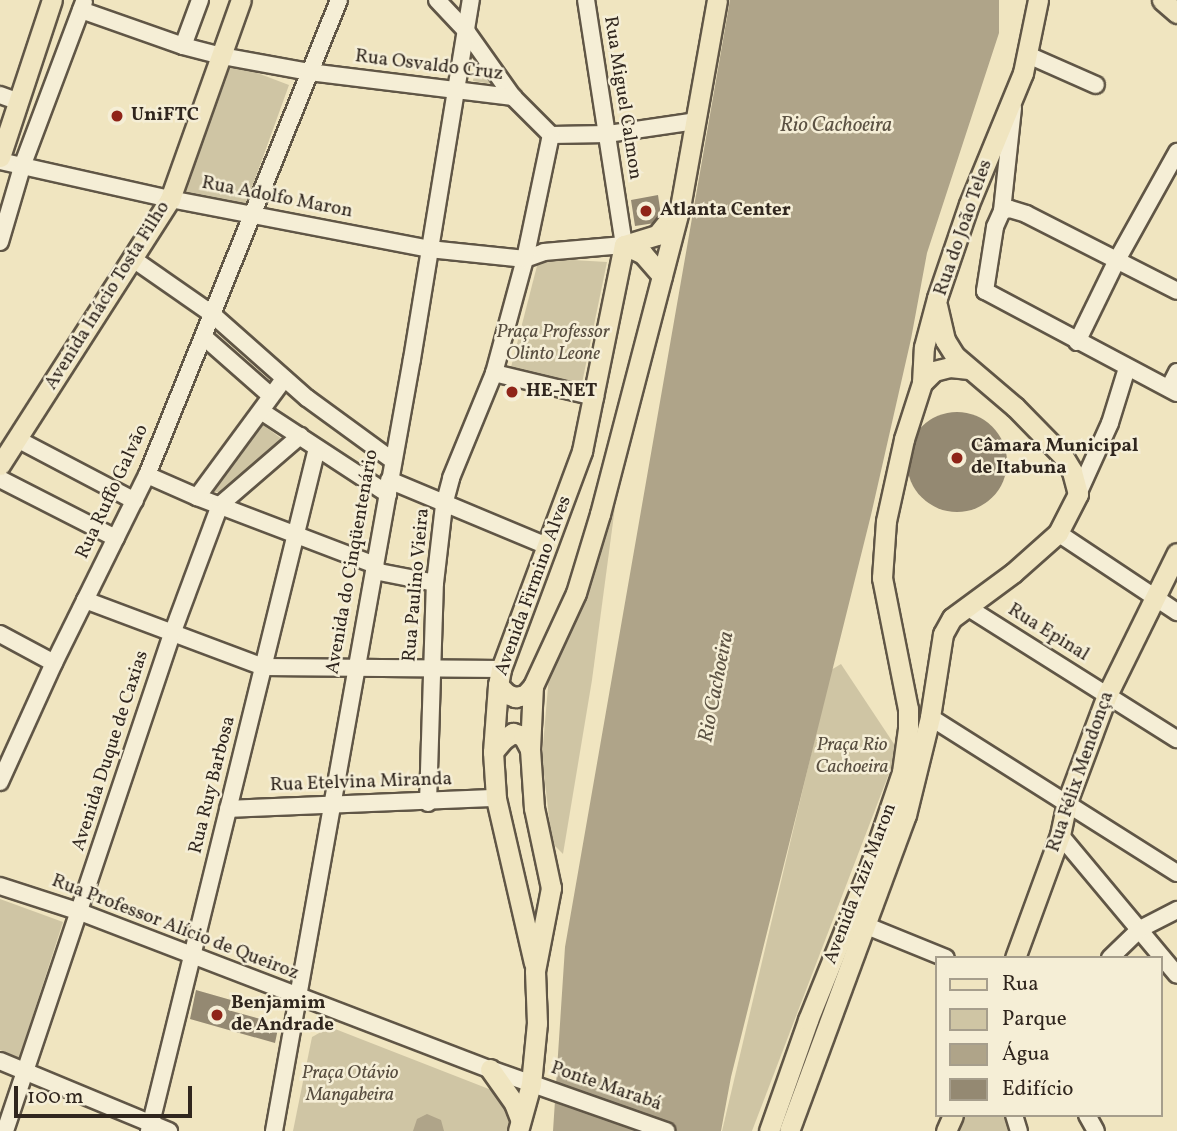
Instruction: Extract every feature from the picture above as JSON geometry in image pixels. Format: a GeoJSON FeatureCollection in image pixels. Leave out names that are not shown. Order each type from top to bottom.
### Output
{"type":"FeatureCollection","features":[{"type":"Feature","properties":{"kind":"main road"},"geometry":{"type":"LineString","coordinates":[[0,159],[52,0]]}},
{"type":"Feature","properties":{"kind":"main road","name":"Avenida Inácio Tosta Filho"},"geometry":{"type":"LineString","coordinates":[[0,465],[170,199],[241,0]]}},
{"type":"Feature","properties":{"kind":"main road","name":"Avenida Firmino Alves"},"geometry":{"type":"LineString","coordinates":[[519,1125],[531,1084],[537,1023],[536,971],[551,888],[534,808],[530,749],[533,686],[576,593],[587,558],[681,202],[717,0]]}},
{"type":"Feature","properties":{"kind":"main road","name":"Rua do João Teles"},"geometry":{"type":"LineString","coordinates":[[1038,0],[1028,55],[1013,99],[969,204],[936,302],[945,340],[955,356],[1014,407],[1063,456],[1072,471],[1078,494]]}},
{"type":"Feature","properties":{"kind":"main road"},"geometry":{"type":"LineString","coordinates":[[1162,0],[1177,13]]}},
{"type":"Feature","properties":{"kind":"main road"},"geometry":{"type":"LineString","coordinates":[[624,245],[657,235],[668,225],[681,202]]}},
{"type":"Feature","properties":{"kind":"main road"},"geometry":{"type":"LineString","coordinates":[[624,245],[643,254],[662,276]]}},
{"type":"Feature","properties":{"kind":"main road","name":"Avenida Firmino Alves"},"geometry":{"type":"LineString","coordinates":[[536,971],[496,798],[493,752],[500,677],[582,451],[624,245]]}},
{"type":"Feature","properties":{"kind":"main road","name":"Avenida Aziz Maron"},"geometry":{"type":"LineString","coordinates":[[773,1130],[808,1020],[869,869],[902,772],[908,709],[882,563],[886,521],[904,439],[922,383],[924,347],[936,302]]}},
{"type":"Feature","properties":{"kind":"main road"},"geometry":{"type":"LineString","coordinates":[[922,383],[934,372],[950,367],[970,369]]}},
{"type":"Feature","properties":{"kind":"main road"},"geometry":{"type":"LineString","coordinates":[[1058,533],[1078,494]]}},
{"type":"Feature","properties":{"kind":"main road","name":"Avenida Aziz Maron"},"geometry":{"type":"LineString","coordinates":[[773,1130],[867,926],[906,815],[930,717],[943,634],[952,618],[1013,573],[1058,533]]}},
{"type":"Feature","properties":{"kind":"main road","name":"Rua Félix Mendonça"},"geometry":{"type":"LineString","coordinates":[[1016,956],[1060,835],[1067,802],[1107,695],[1177,553]]}},
{"type":"Feature","properties":{"kind":"main road"},"geometry":{"type":"LineString","coordinates":[[500,677],[507,694],[515,697],[525,695],[533,686]]}},
{"type":"Feature","properties":{"kind":"main road"},"geometry":{"type":"LineString","coordinates":[[493,752],[504,738],[513,733],[523,736],[530,749]]}},
{"type":"Feature","properties":{"kind":"main road"},"geometry":{"type":"LineString","coordinates":[[490,1069],[514,1102],[519,1125]]}},
{"type":"Feature","properties":{"kind":"street"},"geometry":{"type":"LineString","coordinates":[[183,47],[200,0]]}},
{"type":"Feature","properties":{"kind":"street","name":"Rua Ruffo Galvão"},"geometry":{"type":"LineString","coordinates":[[0,782],[54,663],[147,475],[340,0]]}},
{"type":"Feature","properties":{"kind":"street"},"geometry":{"type":"LineString","coordinates":[[437,0],[467,32],[513,97]]}},
{"type":"Feature","properties":{"kind":"street","name":"Avenida do Cinqüentenário"},"geometry":{"type":"LineString","coordinates":[[274,1131],[458,92],[471,0]]}},
{"type":"Feature","properties":{"kind":"street","name":"Rua Miguel Calmon"},"geometry":{"type":"LineString","coordinates":[[586,0],[624,245]]}},
{"type":"Feature","properties":{"kind":"street"},"geometry":{"type":"LineString","coordinates":[[0,242],[23,164],[83,5]]}},
{"type":"Feature","properties":{"kind":"street","name":"Rua Osvaldo Cruz"},"geometry":{"type":"LineString","coordinates":[[83,5],[183,47],[222,56],[309,72],[513,97],[551,135]]}},
{"type":"Feature","properties":{"kind":"street"},"geometry":{"type":"LineString","coordinates":[[1028,55],[1096,85]]}},
{"type":"Feature","properties":{"kind":"street"},"geometry":{"type":"LineString","coordinates":[[0,95],[19,102]]}},
{"type":"Feature","properties":{"kind":"street"},"geometry":{"type":"LineString","coordinates":[[1013,99],[1002,211],[995,227],[985,291],[1077,342],[1173,390],[1177,372]]}},
{"type":"Feature","properties":{"kind":"street"},"geometry":{"type":"LineString","coordinates":[[551,135],[608,134],[696,121]]}},
{"type":"Feature","properties":{"kind":"street","name":"Rua Paulino Vieira"},"geometry":{"type":"LineString","coordinates":[[428,803],[435,583],[444,505],[494,373],[525,259],[551,135]]}},
{"type":"Feature","properties":{"kind":"street"},"geometry":{"type":"LineString","coordinates":[[1077,342],[1117,260],[1177,152]]}},
{"type":"Feature","properties":{"kind":"street","name":"Rua Adolfo Maron"},"geometry":{"type":"LineString","coordinates":[[0,159],[170,199],[429,249],[525,259],[544,252],[624,245]]}},
{"type":"Feature","properties":{"kind":"street"},"geometry":{"type":"LineString","coordinates":[[1002,211],[1010,209],[1026,214],[1177,291]]}},
{"type":"Feature","properties":{"kind":"street"},"geometry":{"type":"LineString","coordinates":[[132,259],[212,314],[284,379],[356,437],[392,460]]}},
{"type":"Feature","properties":{"kind":"street"},"geometry":{"type":"LineString","coordinates":[[204,337],[271,396]]}},
{"type":"Feature","properties":{"kind":"street"},"geometry":{"type":"LineString","coordinates":[[1078,494],[1110,423],[1127,368]]}},
{"type":"Feature","properties":{"kind":"street"},"geometry":{"type":"LineString","coordinates":[[494,373],[595,397]]}},
{"type":"Feature","properties":{"kind":"street"},"geometry":{"type":"LineString","coordinates":[[197,497],[284,379]]}},
{"type":"Feature","properties":{"kind":"street"},"geometry":{"type":"LineString","coordinates":[[261,411],[317,448],[389,487],[444,505],[547,546]]}},
{"type":"Feature","properties":{"kind":"street"},"geometry":{"type":"LineString","coordinates":[[220,505],[300,436]]}},
{"type":"Feature","properties":{"kind":"street"},"geometry":{"type":"LineString","coordinates":[[17,439],[135,501]]}},
{"type":"Feature","properties":{"kind":"street","name":"Rua Ruy Barbosa"},"geometry":{"type":"LineString","coordinates":[[150,1128],[317,448]]}},
{"type":"Feature","properties":{"kind":"street"},"geometry":{"type":"LineString","coordinates":[[147,475],[375,568],[435,583]]}},
{"type":"Feature","properties":{"kind":"street"},"geometry":{"type":"LineString","coordinates":[[0,479],[116,538]]}},
{"type":"Feature","properties":{"kind":"street","name":"Avenida Duque de Caxias"},"geometry":{"type":"LineString","coordinates":[[5,1131],[172,635],[220,505]]}},
{"type":"Feature","properties":{"kind":"street"},"geometry":{"type":"LineString","coordinates":[[1058,533],[1177,612]]}},
{"type":"Feature","properties":{"kind":"street"},"geometry":{"type":"LineString","coordinates":[[85,600],[172,635],[263,667],[431,668],[500,677]]}},
{"type":"Feature","properties":{"kind":"street","name":"Rua Epinal"},"geometry":{"type":"LineString","coordinates":[[967,607],[1177,740]]}},
{"type":"Feature","properties":{"kind":"street"},"geometry":{"type":"LineString","coordinates":[[0,634],[54,663]]}},
{"type":"Feature","properties":{"kind":"street"},"geometry":{"type":"LineString","coordinates":[[930,717],[1177,873]]}},
{"type":"Feature","properties":{"kind":"street","name":"Rua Etelvina Miranda"},"geometry":{"type":"LineString","coordinates":[[228,809],[332,807],[496,798]]}},
{"type":"Feature","properties":{"kind":"street"},"geometry":{"type":"LineString","coordinates":[[1060,835],[1162,956]]}},
{"type":"Feature","properties":{"kind":"street","name":"Rua Professor Alício de Queiroz"},"geometry":{"type":"LineString","coordinates":[[0,886],[80,912],[193,958],[531,1084]]}},
{"type":"Feature","properties":{"kind":"street"},"geometry":{"type":"LineString","coordinates":[[1112,956],[1140,929],[1177,910]]}},
{"type":"Feature","properties":{"kind":"street"},"geometry":{"type":"LineString","coordinates":[[867,926],[941,956]]}},
{"type":"Feature","properties":{"kind":"street"},"geometry":{"type":"LineString","coordinates":[[1163,958],[1177,975]]}},
{"type":"Feature","properties":{"kind":"street"},"geometry":{"type":"LineString","coordinates":[[0,1061],[150,1128],[169,1131]]}},
{"type":"Feature","properties":{"kind":"street","name":"Ponte Marabá"},"geometry":{"type":"LineString","coordinates":[[531,1084],[666,1131]]}},
{"type":"Feature","properties":{"kind":"green space"},"geometry":{"type":"Polygon","coordinates":[[[477,55],[498,85],[473,81],[477,55]]]}},
{"type":"Feature","properties":{"kind":"green space"},"geometry":{"type":"Polygon","coordinates":[[[228,62],[289,85],[245,207],[182,192],[228,62]]]}},
{"type":"Feature","properties":{"kind":"green space","name":"Praça Professor Olinto Leone"},"geometry":{"type":"Polygon","coordinates":[[[539,258],[607,262],[581,388],[510,371],[539,258]]]}},
{"type":"Feature","properties":{"kind":"green space"},"geometry":{"type":"Polygon","coordinates":[[[263,425],[286,442],[222,492],[214,492],[214,484],[263,425]]]}},
{"type":"Feature","properties":{"kind":"green space"},"geometry":{"type":"Polygon","coordinates":[[[615,507],[592,680],[563,854],[552,843],[542,757],[549,675],[615,507]]]}},
{"type":"Feature","properties":{"kind":"green space","name":"Praça Rio Cachoeira"},"geometry":{"type":"Polygon","coordinates":[[[841,664],[898,750],[752,1131],[722,1131],[831,670],[841,664]]]}},
{"type":"Feature","properties":{"kind":"green space"},"geometry":{"type":"Polygon","coordinates":[[[0,899],[63,922],[19,1058],[0,1050],[0,899]]]}},
{"type":"Feature","properties":{"kind":"green space","name":"Praça Otávio Mangabeira"},"geometry":{"type":"Polygon","coordinates":[[[330,1027],[494,1091],[511,1115],[508,1131],[293,1131],[312,1037],[330,1027]]]}},
{"type":"Feature","properties":{"kind":"green space"},"geometry":{"type":"Polygon","coordinates":[[[962,1117],[1008,1117],[1012,1131],[956,1131],[962,1117]]]}},
{"type":"Feature","properties":{"kind":"water","name":"Rio Cachoeira"},"geometry":{"type":"Polygon","coordinates":[[[730,0],[999,0],[999,33],[927,253],[911,339],[871,515],[731,1077],[721,1131],[553,1131],[565,947],[730,0]]]}},
{"type":"Feature","properties":{"kind":"water"},"geometry":{"type":"Polygon","coordinates":[[[427,1114],[441,1120],[444,1131],[413,1131],[417,1119],[427,1114]]]}},
{"type":"Feature","properties":{"kind":"building","name":"Atlanta Center"},"geometry":{"type":"Polygon","coordinates":[[[658,195],[662,222],[635,226],[631,200],[658,195]]]}},
{"type":"Feature","properties":{"kind":"building","name":"Câmara Municipal de Itabuna"},"geometry":{"type":"Polygon","coordinates":[[[957,412],[976,416],[992,427],[1003,443],[1007,462],[1003,481],[992,497],[976,508],[957,512],[938,508],[922,497],[911,481],[907,462],[911,443],[922,427],[938,416],[957,412]]]}},
{"type":"Feature","properties":{"kind":"building","name":"Benjamim de Andrade"},"geometry":{"type":"Polygon","coordinates":[[[196,990],[231,1000],[228,1010],[279,1024],[275,1043],[190,1019],[196,990]]]}},
{"type":"Feature","properties":{"kind":"place","name":"UniFTC"},"geometry":{"type":"Point","coordinates":[117,116]}},
{"type":"Feature","properties":{"kind":"place","name":"Atlanta Center"},"geometry":{"type":"Point","coordinates":[646,211]}},
{"type":"Feature","properties":{"kind":"place","name":"HE-NET"},"geometry":{"type":"Point","coordinates":[512,392]}},
{"type":"Feature","properties":{"kind":"place","name":"Câmara Municipal de Itabuna"},"geometry":{"type":"Point","coordinates":[957,458]}},
{"type":"Feature","properties":{"kind":"place","name":"Benjamim de Andrade"},"geometry":{"type":"Point","coordinates":[217,1015]}}]}
